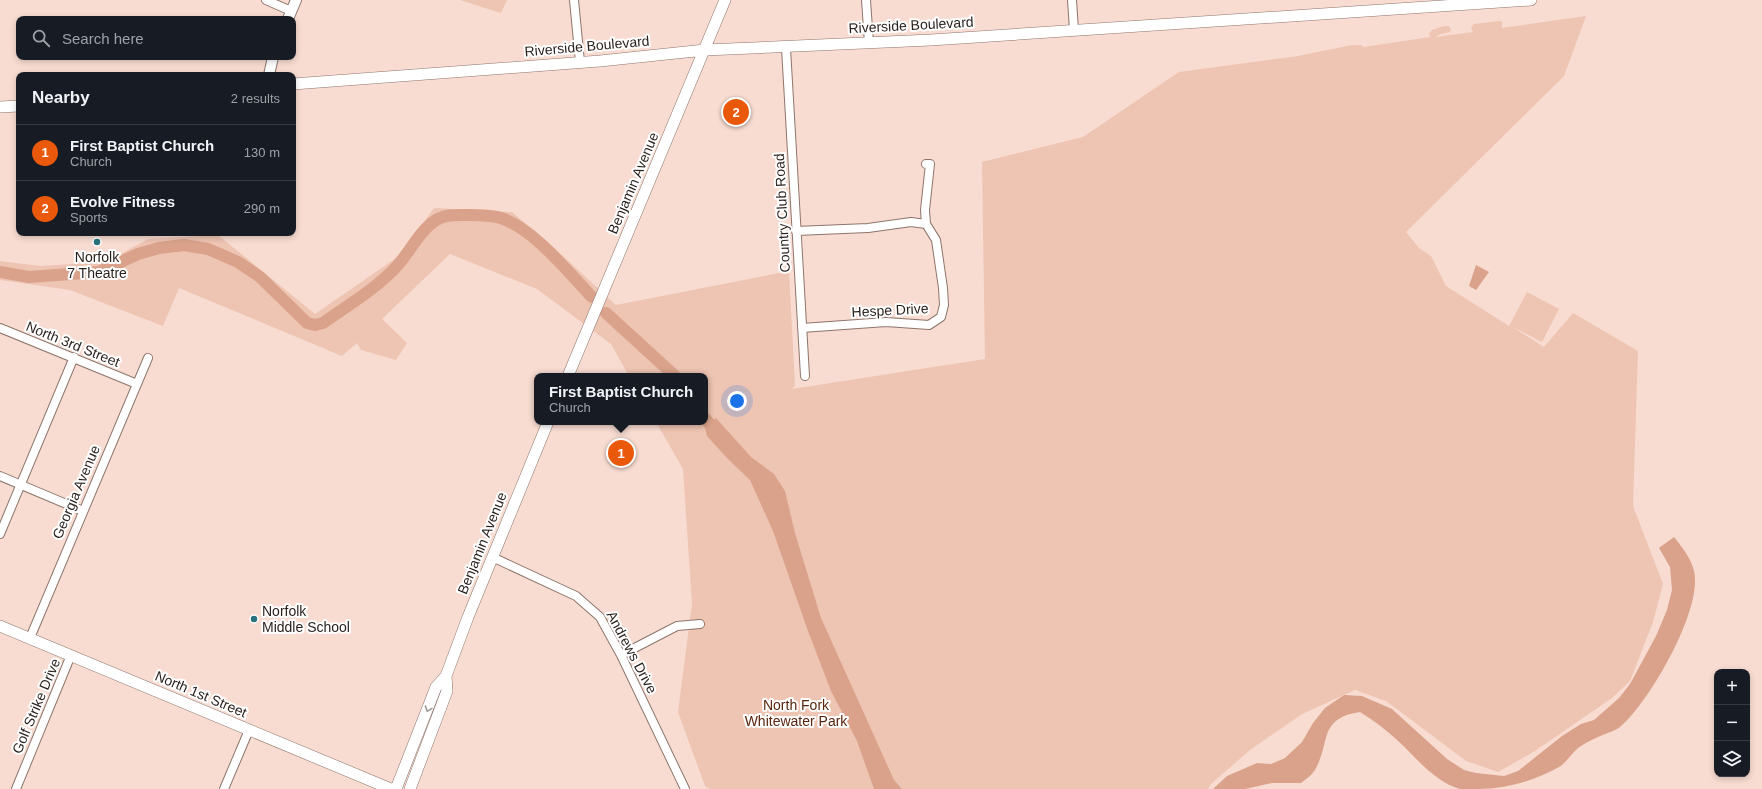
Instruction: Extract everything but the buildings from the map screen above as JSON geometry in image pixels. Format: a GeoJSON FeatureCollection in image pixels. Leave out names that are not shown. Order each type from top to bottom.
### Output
{"type":"FeatureCollection","features":[{"type":"Feature","properties":{"kind":"main road","name":"Benjamin Avenue"},"geometry":{"type":"LineString","coordinates":[[569,373],[725,0]]}},
{"type":"Feature","properties":{"kind":"main road","name":"Riverside Boulevard"},"geometry":{"type":"LineString","coordinates":[[296,84],[580,62],[705,50],[786,48],[869,43],[1531,0]]}},
{"type":"Feature","properties":{"kind":"main road"},"geometry":{"type":"LineString","coordinates":[[0,107],[16,106]]}},
{"type":"Feature","properties":{"kind":"main road","name":"Benjamin Avenue"},"geometry":{"type":"LineString","coordinates":[[396,789],[436,687],[446,676],[492,557],[547,425]]}},
{"type":"Feature","properties":{"kind":"main road","name":"North 1st Street"},"geometry":{"type":"LineString","coordinates":[[0,626],[391,789]]}},
{"type":"Feature","properties":{"kind":"main road","name":"Benjamin Avenue"},"geometry":{"type":"LineString","coordinates":[[410,789],[447,691],[446,676]]}},
{"type":"Feature","properties":{"kind":"street"},"geometry":{"type":"LineString","coordinates":[[266,0],[290,15],[296,0]]}},
{"type":"Feature","properties":{"kind":"street"},"geometry":{"type":"LineString","coordinates":[[574,0],[580,62]]}},
{"type":"Feature","properties":{"kind":"street"},"geometry":{"type":"LineString","coordinates":[[866,0],[869,43]]}},
{"type":"Feature","properties":{"kind":"street"},"geometry":{"type":"LineString","coordinates":[[1072,0],[1074,30]]}},
{"type":"Feature","properties":{"kind":"street","name":"Country Club Road"},"geometry":{"type":"LineString","coordinates":[[786,48],[806,376]]}},
{"type":"Feature","properties":{"kind":"street"},"geometry":{"type":"LineString","coordinates":[[270,72],[272,60]]}},
{"type":"Feature","properties":{"kind":"street"},"geometry":{"type":"LineString","coordinates":[[796,231],[868,228],[911,222],[926,224],[925,210],[930,164],[926,164]]}},
{"type":"Feature","properties":{"kind":"street","name":"Hespe Drive"},"geometry":{"type":"LineString","coordinates":[[802,328],[886,322],[929,325],[939,319],[941,317],[944,305],[943,288],[936,240],[926,224]]}},
{"type":"Feature","properties":{"kind":"street","name":"North 3rd Street"},"geometry":{"type":"LineString","coordinates":[[0,328],[137,384]]}},
{"type":"Feature","properties":{"kind":"street"},"geometry":{"type":"LineString","coordinates":[[0,534],[74,357]]}},
{"type":"Feature","properties":{"kind":"street","name":"Georgia Avenue"},"geometry":{"type":"LineString","coordinates":[[30,638],[148,358]]}},
{"type":"Feature","properties":{"kind":"street"},"geometry":{"type":"LineString","coordinates":[[0,476],[83,511]]}},
{"type":"Feature","properties":{"kind":"street","name":"Andrews Drive"},"geometry":{"type":"LineString","coordinates":[[492,557],[576,596],[600,617],[621,655],[685,789]]}},
{"type":"Feature","properties":{"kind":"street"},"geometry":{"type":"LineString","coordinates":[[621,655],[677,626],[700,624]]}},
{"type":"Feature","properties":{"kind":"street","name":"Golf Strike Drive"},"geometry":{"type":"LineString","coordinates":[[16,789],[71,655]]}},
{"type":"Feature","properties":{"kind":"street"},"geometry":{"type":"LineString","coordinates":[[224,789],[249,730]]}},
{"type":"Feature","properties":{"kind":"green space"},"geometry":{"type":"Polygon","coordinates":[[[460,0],[507,0],[501,13],[460,0]]]}},
{"type":"Feature","properties":{"kind":"green space","name":"North Fork Whitewater Park"},"geometry":{"type":"Polygon","coordinates":[[[1586,16],[1564,76],[1406,232],[1419,248],[1431,256],[1446,286],[1509,326],[1527,292],[1559,309],[1542,342],[1511,326],[1544,347],[1573,313],[1638,351],[1633,506],[1663,584],[1653,622],[1630,681],[1612,698],[1535,751],[1498,772],[1466,761],[1386,701],[1355,690],[1302,714],[1250,750],[1211,784],[1208,789],[710,789],[705,786],[678,712],[692,604],[683,469],[658,425],[708,425],[708,373],[627,373],[611,344],[537,289],[450,254],[382,319],[407,343],[396,360],[361,350],[357,343],[342,356],[179,288],[163,326],[70,290],[0,280],[0,261],[40,266],[106,262],[148,239],[219,236],[315,314],[399,256],[434,208],[512,212],[552,246],[616,305],[789,271],[795,385],[792,389],[985,359],[982,162],[1083,137],[1179,72],[1298,56],[1352,45],[1361,45],[1364,47],[1430,37],[1429,34],[1432,30],[1444,26],[1449,26],[1451,29],[1450,32],[1440,34],[1436,37],[1473,32],[1471,28],[1474,24],[1500,21],[1502,22],[1502,28],[1586,16]]]}},
{"type":"Feature","properties":{"kind":"shaded area"},"geometry":{"type":"Polygon","coordinates":[[[1476,265],[1489,272],[1476,290],[1469,286],[1476,265]]]}},
{"type":"Feature","properties":{"kind":"shaded area"},"geometry":{"type":"Polygon","coordinates":[[[716,418],[751,457],[774,474],[785,491],[795,533],[821,618],[894,780],[902,789],[874,789],[857,741],[831,691],[773,531],[750,480],[707,436],[705,428],[716,418]]]}},
{"type":"Feature","properties":{"kind":"shaded area"},"geometry":{"type":"Polygon","coordinates":[[[1674,537],[1691,562],[1694,571],[1695,588],[1683,630],[1672,653],[1646,697],[1633,714],[1615,730],[1591,740],[1578,748],[1559,767],[1530,780],[1510,786],[1489,789],[1460,789],[1441,780],[1425,768],[1392,735],[1360,712],[1347,715],[1338,720],[1332,726],[1328,733],[1320,760],[1315,770],[1301,783],[1272,783],[1245,789],[1213,789],[1227,776],[1257,763],[1271,764],[1285,758],[1302,742],[1313,723],[1325,708],[1344,695],[1362,696],[1392,709],[1447,759],[1464,770],[1504,776],[1518,771],[1562,736],[1581,724],[1594,720],[1619,698],[1630,684],[1656,636],[1667,610],[1672,590],[1670,567],[1659,548],[1674,537]]]}},
{"type":"Feature","properties":{"kind":"waterway"},"geometry":{"type":"LineString","coordinates":[[0,272],[29,277],[99,272],[138,254],[159,248],[184,245],[208,249],[238,262],[260,277],[307,323],[315,325],[323,323],[380,282],[397,266],[425,230],[436,220],[452,215],[481,215],[501,218],[526,232],[550,252],[592,297]]}},
{"type":"Feature","properties":{"kind":"waterway"},"geometry":{"type":"LineString","coordinates":[[606,313],[672,373]]}},
{"type":"Feature","properties":{"kind":"waterway"},"geometry":{"type":"LineString","coordinates":[[708,422],[719,436]]}},
{"type":"Feature","properties":{"kind":"place","name":"Evolve Fitness"},"geometry":{"type":"Point","coordinates":[736,112]}},
{"type":"Feature","properties":{"kind":"place","name":"Norfolk 7 Theatre"},"geometry":{"type":"Point","coordinates":[97,242]}},
{"type":"Feature","properties":{"kind":"place","name":"First Baptist Church"},"geometry":{"type":"Point","coordinates":[621,453]}},
{"type":"Feature","properties":{"kind":"place","name":"Norfolk Middle School"},"geometry":{"type":"Point","coordinates":[254,619]}}]}
